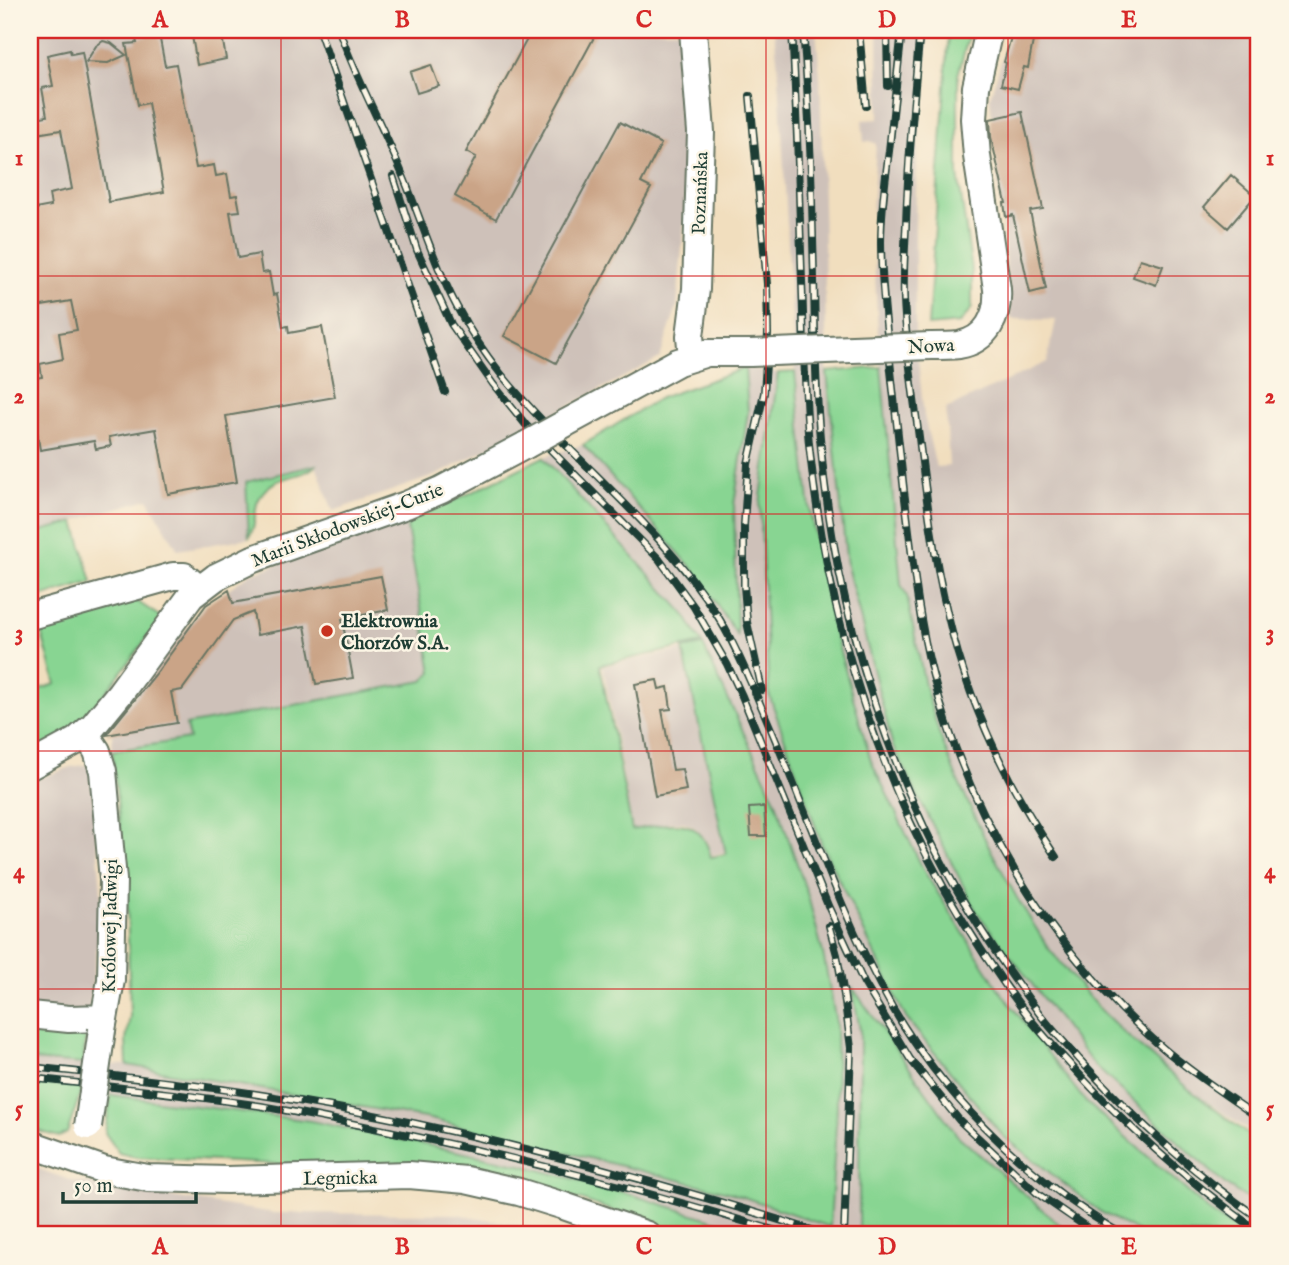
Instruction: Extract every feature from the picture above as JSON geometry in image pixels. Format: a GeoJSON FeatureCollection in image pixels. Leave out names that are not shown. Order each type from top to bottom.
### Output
{"type":"FeatureCollection","features":[{"type":"Feature","properties":{"kind":"street","name":"Poznańska"},"geometry":{"type":"LineString","coordinates":[[692,357],[690,336],[696,289],[701,132],[694,30]]}},
{"type":"Feature","properties":{"kind":"street","name":"Nowa"},"geometry":{"type":"LineString","coordinates":[[692,357],[707,353],[960,344],[976,338],[988,328],[997,309],[997,289],[974,119],[976,87],[989,30]]}},
{"type":"Feature","properties":{"kind":"street","name":"Marii Skłodowskiej-Curie"},"geometry":{"type":"LineString","coordinates":[[30,766],[86,733],[120,693],[191,596],[216,577],[253,559],[429,495],[692,357]]}},
{"type":"Feature","properties":{"kind":"street"},"geometry":{"type":"LineString","coordinates":[[30,616],[173,576],[184,576],[199,589]]}},
{"type":"Feature","properties":{"kind":"street","name":"Królowej Jadwigi"},"geometry":{"type":"LineString","coordinates":[[84,1164],[111,979],[113,880],[103,771],[97,751],[86,733]]}},
{"type":"Feature","properties":{"kind":"street"},"geometry":{"type":"LineString","coordinates":[[30,1015],[103,1024]]}},
{"type":"Feature","properties":{"kind":"street","name":"Legnicka"},"geometry":{"type":"LineString","coordinates":[[30,1144],[84,1164],[148,1178],[227,1180],[409,1175],[466,1180],[519,1192],[647,1235]]}},
{"type":"Feature","properties":{"kind":"shaded area"},"geometry":{"type":"Polygon","coordinates":[[[30,30],[681,30],[691,141],[677,306],[660,358],[437,475],[333,511],[316,465],[247,482],[249,538],[178,550],[148,499],[30,534],[30,30]]]}},
{"type":"Feature","properties":{"kind":"shaded area"},"geometry":{"type":"Polygon","coordinates":[[[774,30],[816,30],[820,77],[827,372],[847,566],[894,747],[1094,1065],[1226,1185],[1259,1206],[1259,1235],[1245,1235],[1214,1215],[1085,1101],[1000,991],[924,871],[871,761],[831,620],[810,510],[795,372],[774,30]]]}},
{"type":"Feature","properties":{"kind":"shaded area"},"geometry":{"type":"Polygon","coordinates":[[[878,30],[929,30],[917,157],[915,331],[924,416],[936,467],[949,466],[946,409],[1047,362],[1056,320],[1011,319],[990,97],[1011,30],[1259,30],[1259,1138],[1186,1087],[1154,1060],[1123,1032],[1049,949],[1017,898],[973,815],[946,752],[925,686],[907,596],[901,585],[878,334],[872,213],[876,144],[864,142],[862,120],[879,119],[878,30]]]}},
{"type":"Feature","properties":{"kind":"shaded area"},"geometry":{"type":"Polygon","coordinates":[[[745,368],[778,373],[760,504],[906,1018],[1002,1136],[1099,1211],[1144,1235],[1073,1235],[1068,1232],[957,1135],[853,989],[860,1030],[859,1233],[865,1235],[761,1235],[616,1190],[513,1163],[311,1121],[111,1095],[83,1086],[30,1083],[30,1060],[127,1065],[430,1119],[732,1193],[830,1226],[837,1107],[836,1022],[823,953],[808,896],[776,802],[703,645],[683,612],[543,457],[583,445],[693,569],[737,633],[734,505],[748,412],[745,368]]]}},
{"type":"Feature","properties":{"kind":"shaded area"},"geometry":{"type":"Polygon","coordinates":[[[406,521],[432,672],[423,681],[187,725],[189,739],[112,751],[112,725],[203,607],[250,574],[406,521]]]}},
{"type":"Feature","properties":{"kind":"shaded area"},"geometry":{"type":"Polygon","coordinates":[[[682,650],[725,852],[712,855],[707,841],[698,830],[683,822],[633,830],[603,666],[682,650]]]}},
{"type":"Feature","properties":{"kind":"shaded area"},"geometry":{"type":"Polygon","coordinates":[[[91,764],[102,904],[86,1035],[30,1031],[30,782],[71,767],[91,764]]]}},
{"type":"Feature","properties":{"kind":"shaded area"},"geometry":{"type":"Polygon","coordinates":[[[30,1166],[72,1181],[274,1213],[456,1214],[558,1235],[30,1235],[30,1166]]]}},
{"type":"Feature","properties":{"kind":"green space"},"geometry":{"type":"Polygon","coordinates":[[[949,30],[970,30],[958,75],[958,174],[972,271],[972,308],[960,323],[928,326],[949,30]]]}},
{"type":"Feature","properties":{"kind":"green space"},"geometry":{"type":"Polygon","coordinates":[[[881,367],[901,585],[907,596],[925,686],[939,733],[958,781],[988,845],[1049,949],[1094,1003],[1123,1032],[1186,1087],[1259,1143],[1259,1206],[1226,1185],[1094,1065],[976,911],[893,747],[847,566],[827,372],[881,367]]]}},
{"type":"Feature","properties":{"kind":"green space"},"geometry":{"type":"Polygon","coordinates":[[[745,368],[748,412],[734,505],[737,635],[693,569],[583,445],[660,398],[745,368]]]}},
{"type":"Feature","properties":{"kind":"green space"},"geometry":{"type":"Polygon","coordinates":[[[795,372],[810,510],[831,620],[871,761],[924,871],[1000,991],[1085,1101],[1214,1215],[1245,1235],[1144,1235],[1099,1211],[1003,1136],[906,1018],[822,845],[769,694],[760,504],[778,373],[795,372]]]}},
{"type":"Feature","properties":{"kind":"green space"},"geometry":{"type":"Polygon","coordinates":[[[543,457],[683,612],[702,643],[600,665],[632,830],[681,824],[699,833],[711,857],[726,854],[683,649],[703,645],[776,802],[808,896],[823,953],[836,1022],[837,1107],[830,1227],[732,1193],[430,1119],[127,1065],[126,1040],[130,1016],[127,895],[112,751],[189,739],[186,725],[423,681],[432,672],[406,521],[543,457]]]}},
{"type":"Feature","properties":{"kind":"green space"},"geometry":{"type":"Polygon","coordinates":[[[316,465],[310,470],[270,485],[263,492],[257,503],[249,538],[246,482],[316,465]]]}},
{"type":"Feature","properties":{"kind":"green space"},"geometry":{"type":"Polygon","coordinates":[[[75,522],[92,582],[30,600],[30,534],[75,522]]]}},
{"type":"Feature","properties":{"kind":"green space"},"geometry":{"type":"Polygon","coordinates":[[[132,598],[162,618],[81,725],[36,754],[30,741],[30,692],[56,684],[39,624],[132,598]]]}},
{"type":"Feature","properties":{"kind":"green space"},"geometry":{"type":"Polygon","coordinates":[[[852,987],[957,1135],[1073,1235],[859,1233],[860,1030],[852,987]]]}},
{"type":"Feature","properties":{"kind":"green space"},"geometry":{"type":"Polygon","coordinates":[[[30,1031],[86,1035],[83,1064],[30,1060],[30,1031]]]}},
{"type":"Feature","properties":{"kind":"green space"},"geometry":{"type":"Polygon","coordinates":[[[30,1083],[83,1086],[67,1133],[59,1137],[35,1130],[30,1125],[30,1083]]]}},
{"type":"Feature","properties":{"kind":"green space"},"geometry":{"type":"Polygon","coordinates":[[[111,1095],[311,1121],[513,1163],[616,1190],[761,1235],[681,1235],[582,1200],[316,1166],[136,1157],[119,1153],[105,1133],[111,1095]]]}},
{"type":"Feature","properties":{"kind":"building"},"geometry":{"type":"Polygon","coordinates":[[[191,30],[221,30],[226,59],[197,65],[191,30]]]}},
{"type":"Feature","properties":{"kind":"building"},"geometry":{"type":"Polygon","coordinates":[[[532,30],[598,30],[496,219],[455,196],[476,157],[466,152],[532,30]]]}},
{"type":"Feature","properties":{"kind":"building"},"geometry":{"type":"Polygon","coordinates":[[[1013,30],[1035,30],[1028,68],[1024,67],[1018,89],[1001,85],[1013,30]]]}},
{"type":"Feature","properties":{"kind":"building"},"geometry":{"type":"Polygon","coordinates":[[[159,34],[165,66],[176,64],[196,168],[214,165],[216,176],[227,174],[231,196],[237,195],[240,211],[230,212],[238,258],[259,254],[262,273],[269,272],[273,295],[277,294],[283,327],[288,326],[289,333],[322,327],[335,397],[226,416],[237,482],[168,494],[156,429],[109,437],[111,446],[96,449],[94,441],[40,450],[30,390],[30,379],[42,377],[40,364],[63,359],[59,333],[77,330],[71,301],[30,308],[30,210],[51,206],[49,194],[72,189],[61,130],[30,135],[30,119],[47,116],[42,88],[53,86],[47,55],[70,50],[71,54],[82,52],[109,202],[164,192],[148,103],[138,105],[126,44],[137,43],[136,39],[159,34]]]}},
{"type":"Feature","properties":{"kind":"building"},"geometry":{"type":"Polygon","coordinates":[[[103,41],[111,43],[126,55],[108,63],[86,62],[96,46],[103,41]]]}},
{"type":"Feature","properties":{"kind":"building"},"geometry":{"type":"Polygon","coordinates":[[[431,65],[439,86],[417,93],[410,72],[431,65]]]}},
{"type":"Feature","properties":{"kind":"building"},"geometry":{"type":"Polygon","coordinates":[[[1022,112],[1043,209],[1030,211],[1046,289],[1030,293],[1013,215],[1006,217],[1006,203],[991,137],[990,119],[1022,112]]]}},
{"type":"Feature","properties":{"kind":"building"},"geometry":{"type":"Polygon","coordinates":[[[620,122],[661,144],[641,183],[651,188],[556,363],[504,336],[620,122]]]}},
{"type":"Feature","properties":{"kind":"building"},"geometry":{"type":"Polygon","coordinates":[[[1231,175],[1255,196],[1228,228],[1204,207],[1231,175]]]}},
{"type":"Feature","properties":{"kind":"building"},"geometry":{"type":"Polygon","coordinates":[[[1140,259],[1163,266],[1156,285],[1133,277],[1140,259]]]}},
{"type":"Feature","properties":{"kind":"building"},"geometry":{"type":"Polygon","coordinates":[[[381,576],[388,610],[342,619],[353,678],[316,684],[305,626],[257,635],[253,612],[233,620],[182,690],[171,692],[177,723],[106,735],[155,675],[206,605],[229,590],[233,603],[381,576]]]}},
{"type":"Feature","properties":{"kind":"building"},"geometry":{"type":"Polygon","coordinates":[[[657,680],[659,689],[668,687],[671,709],[662,710],[673,770],[682,769],[686,790],[655,796],[635,684],[657,680]]]}},
{"type":"Feature","properties":{"kind":"building"},"geometry":{"type":"Polygon","coordinates":[[[764,807],[766,836],[751,836],[749,808],[764,807]]]}},
{"type":"Feature","properties":{"kind":"railway"},"geometry":{"type":"LineString","coordinates":[[319,30],[445,392]]}},
{"type":"Feature","properties":{"kind":"railway"},"geometry":{"type":"LineString","coordinates":[[339,30],[401,171],[441,274],[478,342],[527,405],[668,550],[722,623],[783,757],[858,940],[902,1023],[927,1060],[984,1127],[1050,1185],[1123,1235]]}},
{"type":"Feature","properties":{"kind":"railway"},"geometry":{"type":"LineString","coordinates":[[792,30],[809,444],[819,523],[835,600],[854,675],[879,748],[909,819],[944,888],[985,955],[1031,1020],[1134,1130],[1207,1193],[1259,1232]]}},
{"type":"Feature","properties":{"kind":"railway"},"geometry":{"type":"LineString","coordinates":[[803,30],[810,154],[817,398],[825,489],[843,590],[855,639],[905,784],[926,831],[964,902],[1039,1013],[1079,1059],[1142,1123],[1187,1163],[1259,1218]]}},
{"type":"Feature","properties":{"kind":"railway"},"geometry":{"type":"LineString","coordinates":[[859,30],[866,106]]}},
{"type":"Feature","properties":{"kind":"railway"},"geometry":{"type":"LineString","coordinates":[[887,30],[888,86]]}},
{"type":"Feature","properties":{"kind":"railway"},"geometry":{"type":"LineString","coordinates":[[902,30],[882,208],[882,283],[919,605],[932,672],[947,725],[990,826],[1047,920],[1080,963],[1156,1042],[1193,1072],[1259,1118]]}},
{"type":"Feature","properties":{"kind":"railway"},"geometry":{"type":"LineString","coordinates":[[920,30],[908,176],[904,299],[910,372],[935,551],[955,645],[977,709],[1021,800],[1056,857]]}},
{"type":"Feature","properties":{"kind":"railway"},"geometry":{"type":"LineString","coordinates":[[750,96],[767,284],[768,334],[764,393],[748,464],[744,586],[747,622],[762,690]]}},
{"type":"Feature","properties":{"kind":"railway"},"geometry":{"type":"LineString","coordinates":[[393,176],[417,250],[451,324],[526,425],[659,559],[694,607],[742,696],[829,908],[864,983],[910,1059],[959,1120],[1038,1194],[1098,1235]]}},
{"type":"Feature","properties":{"kind":"railway"},"geometry":{"type":"LineString","coordinates":[[829,926],[837,955],[851,1048],[844,1235]]}},
{"type":"Feature","properties":{"kind":"railway"},"geometry":{"type":"LineString","coordinates":[[30,1067],[233,1091],[405,1121],[548,1154],[828,1235]]}},
{"type":"Feature","properties":{"kind":"railway"},"geometry":{"type":"LineString","coordinates":[[30,1078],[261,1106],[405,1134],[571,1173],[789,1235]]}},
{"type":"Feature","properties":{"kind":"place","name":"Elektrownia Chorzów S.A."},"geometry":{"type":"Point","coordinates":[327,631]}}]}
